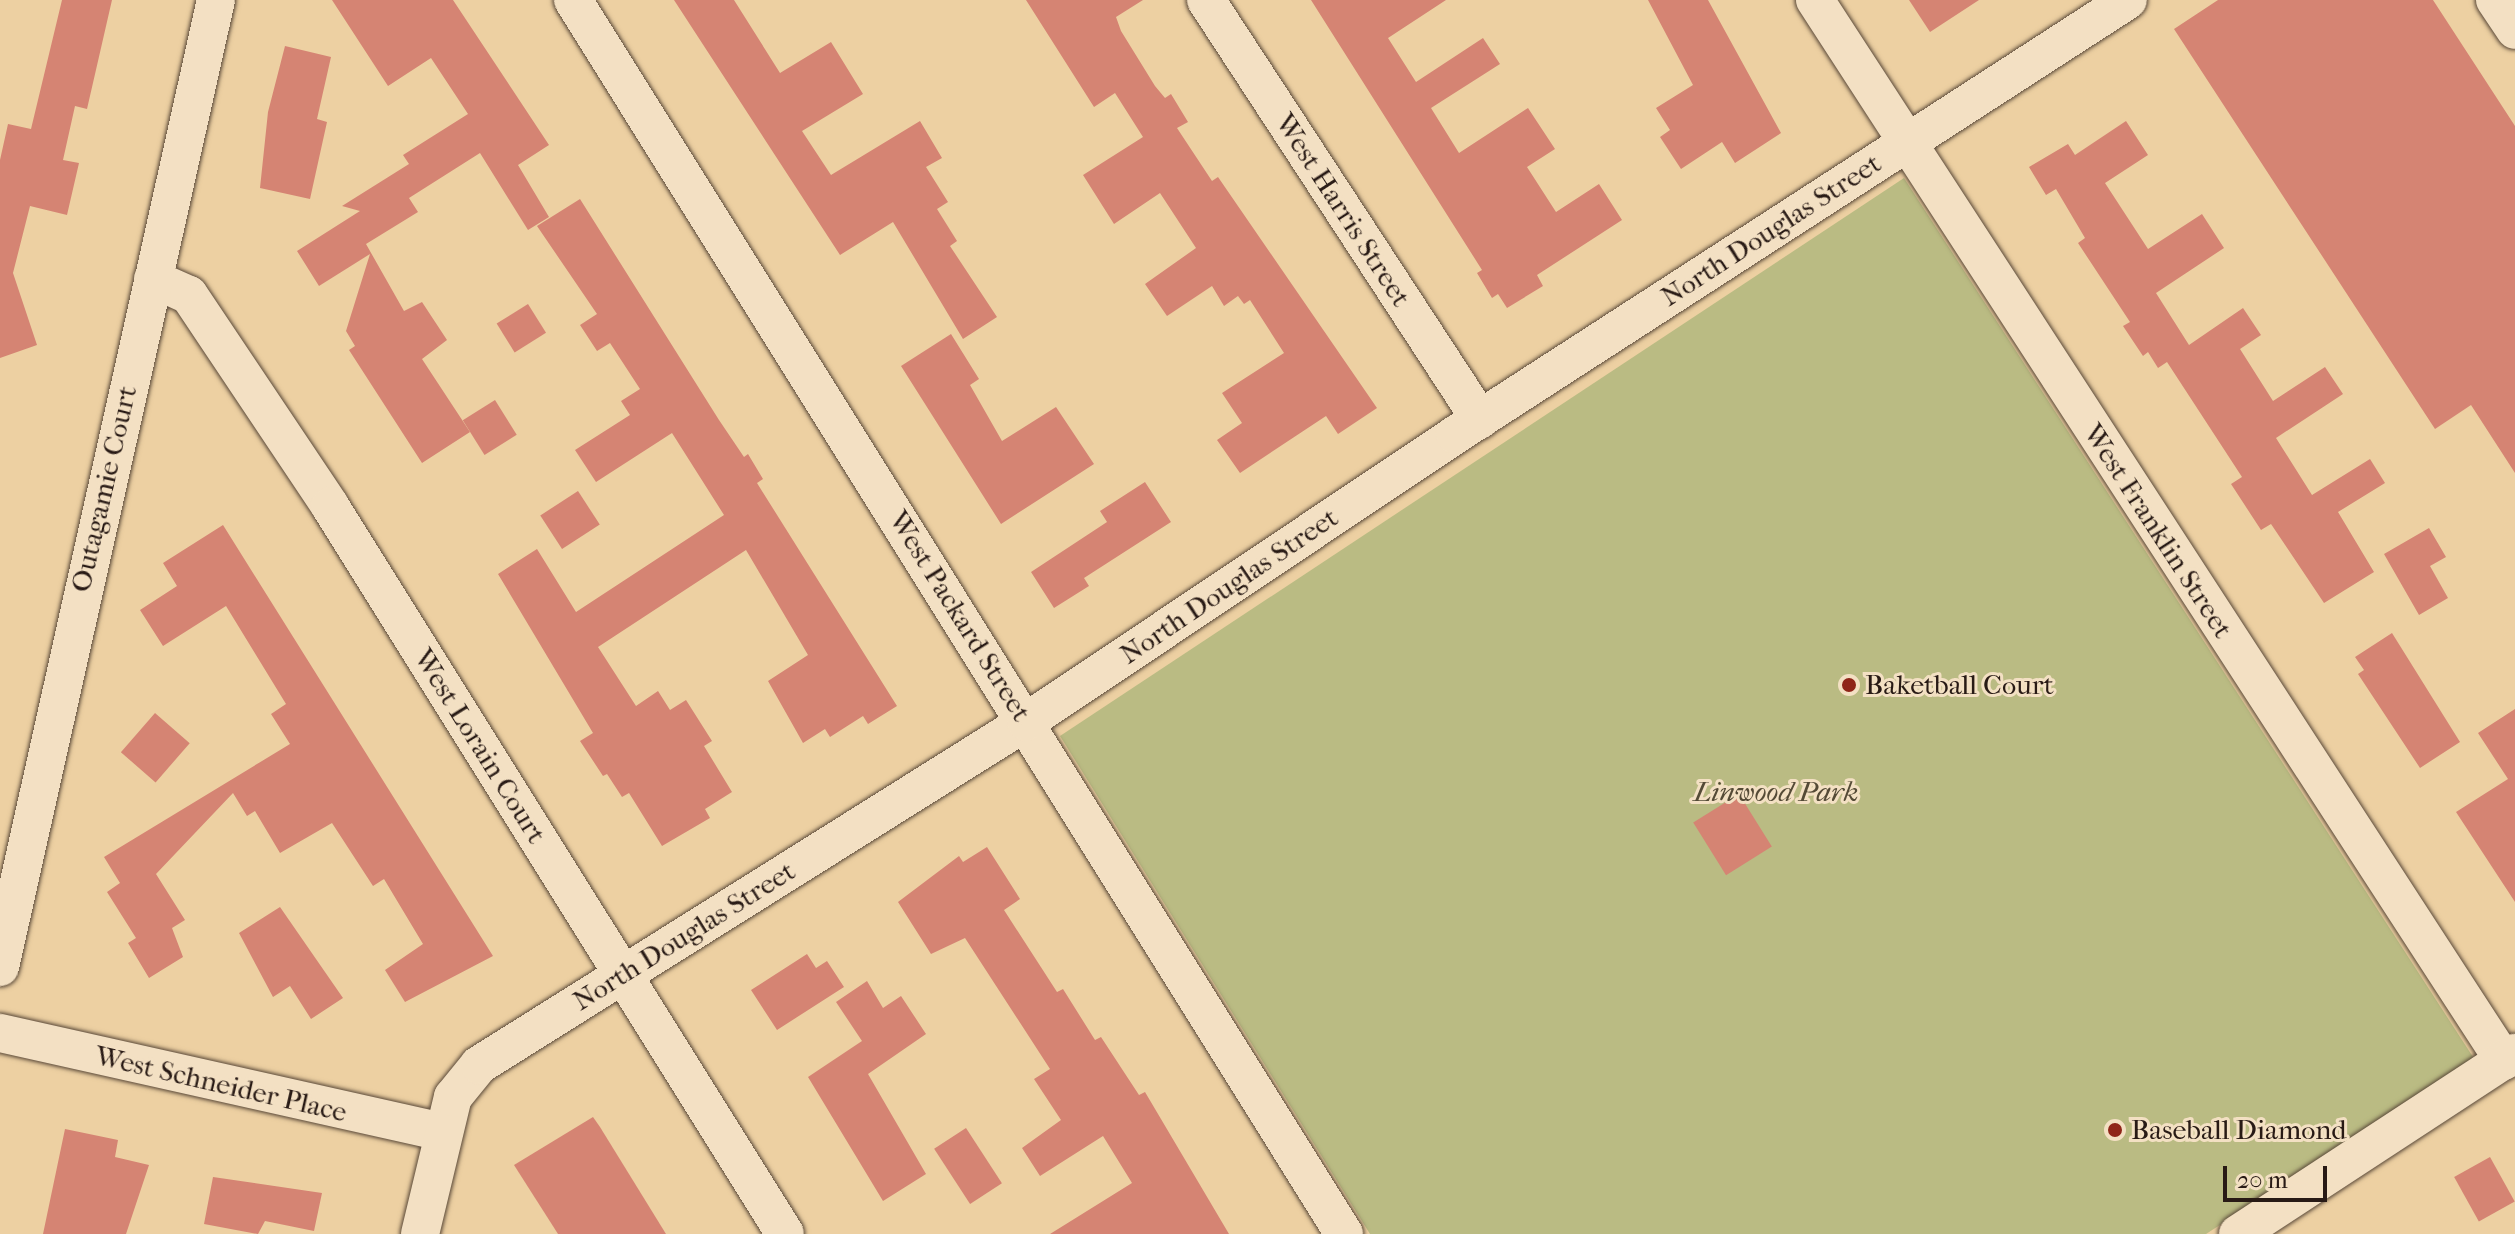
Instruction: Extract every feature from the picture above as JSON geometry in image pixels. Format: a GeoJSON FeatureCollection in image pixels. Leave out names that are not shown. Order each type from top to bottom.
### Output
{"type":"FeatureCollection","features":[{"type":"Feature","properties":{"kind":"street","name":"West Packard Street"},"geometry":{"type":"LineString","coordinates":[[573,0],[1344,1234]]}},
{"type":"Feature","properties":{"kind":"street","name":"West Harris Street"},"geometry":{"type":"LineString","coordinates":[[1206,0],[1480,419]]}},
{"type":"Feature","properties":{"kind":"street","name":"West Franklin Street"},"geometry":{"type":"LineString","coordinates":[[1815,0],[2510,1057]]}},
{"type":"Feature","properties":{"kind":"street","name":"North Douglas Street"},"geometry":{"type":"LineString","coordinates":[[420,1234],[442,1132],[453,1097],[472,1072],[622,974],[1026,722],[1480,419],[2128,0]]}},
{"type":"Feature","properties":{"kind":"street"},"geometry":{"type":"LineString","coordinates":[[2495,0],[2515,30]]}},
{"type":"Feature","properties":{"kind":"street","name":"Outagamie Court"},"geometry":{"type":"LineString","coordinates":[[0,967],[213,6]]}},
{"type":"Feature","properties":{"kind":"street","name":"West Lorain Court"},"geometry":{"type":"LineString","coordinates":[[153,279],[189,295],[330,506],[785,1234]]}},
{"type":"Feature","properties":{"kind":"street","name":"West Schneider Place"},"geometry":{"type":"LineString","coordinates":[[0,1033],[442,1132]]}},
{"type":"Feature","properties":{"kind":"street"},"geometry":{"type":"LineString","coordinates":[[2238,1234],[2510,1057]]}},
{"type":"Feature","properties":{"kind":"green space","name":"Linwood Park"},"geometry":{"type":"Polygon","coordinates":[[[1904,178],[2475,1060],[2206,1234],[1370,1234],[1060,736],[1904,178]]]}},
{"type":"Feature","properties":{"kind":"building"},"geometry":{"type":"Polygon","coordinates":[[[62,0],[112,0],[87,109],[75,106],[63,160],[79,163],[67,215],[30,206],[13,273],[37,345],[0,358],[0,160],[8,124],[31,129],[62,0]]]}},
{"type":"Feature","properties":{"kind":"building"},"geometry":{"type":"Polygon","coordinates":[[[332,0],[453,0],[549,145],[518,165],[549,217],[528,230],[480,153],[409,198],[418,212],[366,244],[404,311],[422,302],[447,340],[422,359],[470,432],[422,463],[349,350],[355,346],[346,331],[370,254],[319,286],[297,251],[360,211],[342,206],[409,164],[403,155],[468,114],[431,58],[388,86],[332,0]]]}},
{"type":"Feature","properties":{"kind":"building"},"geometry":{"type":"Polygon","coordinates":[[[674,0],[734,0],[780,73],[831,42],[863,94],[802,131],[831,175],[920,121],[942,158],[926,167],[948,202],[937,209],[957,241],[950,246],[997,317],[963,339],[893,222],[840,255],[674,0]]]}},
{"type":"Feature","properties":{"kind":"building"},"geometry":{"type":"Polygon","coordinates":[[[1026,0],[1143,0],[1116,17],[1121,31],[1155,86],[1165,98],[1171,94],[1188,122],[1177,128],[1212,181],[1218,177],[1377,408],[1338,434],[1326,416],[1240,473],[1217,440],[1242,423],[1222,393],[1284,353],[1250,300],[1244,304],[1238,296],[1224,306],[1212,286],[1167,316],[1145,284],[1196,248],[1160,193],[1114,224],[1083,175],[1143,137],[1115,93],[1094,107],[1026,0]]]}},
{"type":"Feature","properties":{"kind":"building"},"geometry":{"type":"Polygon","coordinates":[[[1311,0],[1446,0],[1388,38],[1416,82],[1483,38],[1500,64],[1431,108],[1459,153],[1528,108],[1555,149],[1527,167],[1556,212],[1599,184],[1622,220],[1537,275],[1543,286],[1507,308],[1498,294],[1492,298],[1477,273],[1482,270],[1311,0]]]}},
{"type":"Feature","properties":{"kind":"building"},"geometry":{"type":"Polygon","coordinates":[[[1648,0],[1708,0],[1781,133],[1735,163],[1722,142],[1681,169],[1660,137],[1670,130],[1656,108],[1693,85],[1648,0]]]}},
{"type":"Feature","properties":{"kind":"building"},"geometry":{"type":"Polygon","coordinates":[[[1909,0],[1979,0],[1930,32],[1909,0]]]}},
{"type":"Feature","properties":{"kind":"building"},"geometry":{"type":"Polygon","coordinates":[[[2218,0],[2433,0],[2515,126],[2515,473],[2471,405],[2435,429],[2174,29],[2218,0]]]}},
{"type":"Feature","properties":{"kind":"building"},"geometry":{"type":"Polygon","coordinates":[[[285,46],[331,57],[317,119],[327,122],[310,199],[260,188],[268,112],[285,46]]]}},
{"type":"Feature","properties":{"kind":"building"},"geometry":{"type":"Polygon","coordinates":[[[2126,121],[2148,155],[2105,183],[2148,249],[2202,214],[2224,248],[2156,293],[2189,345],[2243,308],[2261,335],[2240,349],[2273,401],[2325,367],[2343,394],[2276,438],[2312,495],[2370,459],[2385,483],[2338,512],[2374,572],[2324,603],[2271,524],[2261,530],[2231,484],[2242,477],[2167,362],[2158,368],[2148,352],[2143,356],[2123,326],[2130,322],[2078,243],[2085,238],[2056,189],[2046,195],[2029,167],[2068,144],[2075,155],[2126,121]]]}},
{"type":"Feature","properties":{"kind":"building"},"geometry":{"type":"Polygon","coordinates":[[[580,199],[719,420],[744,457],[748,454],[763,479],[757,483],[897,706],[868,724],[863,716],[830,737],[825,729],[803,743],[768,681],[808,655],[746,550],[598,647],[636,706],[658,691],[670,710],[686,700],[712,741],[704,746],[732,792],[705,809],[710,818],[662,846],[629,793],[622,797],[607,774],[603,776],[580,741],[593,733],[498,574],[537,549],[576,612],[724,515],[672,433],[596,482],[575,450],[630,415],[621,401],[640,389],[610,343],[597,351],[580,325],[597,314],[537,226],[580,199]]]}},
{"type":"Feature","properties":{"kind":"building"},"geometry":{"type":"Polygon","coordinates":[[[528,304],[546,333],[515,352],[497,324],[528,304]]]}},
{"type":"Feature","properties":{"kind":"building"},"geometry":{"type":"Polygon","coordinates":[[[951,334],[979,379],[970,385],[1002,441],[1056,407],[1094,464],[1001,524],[901,366],[951,334]]]}},
{"type":"Feature","properties":{"kind":"building"},"geometry":{"type":"Polygon","coordinates":[[[495,400],[517,435],[485,455],[463,420],[495,400]]]}},
{"type":"Feature","properties":{"kind":"building"},"geometry":{"type":"Polygon","coordinates":[[[1145,482],[1171,522],[1084,578],[1089,586],[1054,608],[1031,572],[1107,522],[1100,511],[1145,482]]]}},
{"type":"Feature","properties":{"kind":"building"},"geometry":{"type":"Polygon","coordinates":[[[578,491],[600,525],[562,549],[540,516],[578,491]]]}},
{"type":"Feature","properties":{"kind":"building"},"geometry":{"type":"Polygon","coordinates":[[[223,525],[493,956],[405,1002],[385,970],[423,944],[384,879],[373,886],[332,823],[280,853],[255,811],[247,816],[233,793],[156,874],[185,920],[172,928],[183,957],[149,978],[128,943],[136,938],[107,892],[120,883],[104,857],[290,744],[271,714],[286,704],[226,606],[163,646],[140,610],[177,586],[163,563],[223,525]]]}},
{"type":"Feature","properties":{"kind":"building"},"geometry":{"type":"Polygon","coordinates":[[[2429,528],[2446,557],[2430,566],[2448,598],[2419,615],[2384,554],[2429,528]]]}},
{"type":"Feature","properties":{"kind":"building"},"geometry":{"type":"Polygon","coordinates":[[[2392,633],[2460,742],[2420,768],[2358,674],[2364,670],[2355,657],[2392,633]]]}},
{"type":"Feature","properties":{"kind":"building"},"geometry":{"type":"Polygon","coordinates":[[[2515,709],[2515,902],[2456,812],[2508,779],[2478,733],[2515,709]]]}},
{"type":"Feature","properties":{"kind":"building"},"geometry":{"type":"Polygon","coordinates":[[[155,713],[190,743],[156,782],[121,752],[155,713]]]}},
{"type":"Feature","properties":{"kind":"building"},"geometry":{"type":"Polygon","coordinates":[[[1739,794],[1772,847],[1726,875],[1693,823],[1739,794]]]}},
{"type":"Feature","properties":{"kind":"building"},"geometry":{"type":"Polygon","coordinates":[[[987,847],[1020,899],[1004,910],[1057,992],[1063,989],[1095,1040],[1101,1037],[1139,1095],[1145,1092],[1229,1234],[1050,1234],[1132,1183],[1103,1136],[1040,1176],[1022,1148],[1061,1120],[1034,1079],[1050,1069],[965,938],[931,954],[898,902],[959,856],[963,862],[987,847]]]}},
{"type":"Feature","properties":{"kind":"building"},"geometry":{"type":"Polygon","coordinates":[[[280,907],[343,998],[311,1019],[290,986],[273,997],[239,933],[280,907]]]}},
{"type":"Feature","properties":{"kind":"building"},"geometry":{"type":"Polygon","coordinates":[[[807,954],[816,968],[827,961],[844,987],[777,1030],[751,990],[807,954]]]}},
{"type":"Feature","properties":{"kind":"building"},"geometry":{"type":"Polygon","coordinates":[[[867,981],[883,1008],[901,996],[926,1034],[868,1074],[926,1174],[883,1201],[808,1077],[862,1041],[836,1002],[867,981]]]}},
{"type":"Feature","properties":{"kind":"building"},"geometry":{"type":"Polygon","coordinates":[[[593,1117],[666,1234],[558,1234],[514,1165],[593,1117]]]}},
{"type":"Feature","properties":{"kind":"building"},"geometry":{"type":"Polygon","coordinates":[[[966,1128],[1002,1183],[970,1204],[934,1149],[966,1128]]]}},
{"type":"Feature","properties":{"kind":"building"},"geometry":{"type":"Polygon","coordinates":[[[65,1129],[118,1140],[115,1157],[149,1165],[126,1234],[43,1234],[65,1129]]]}},
{"type":"Feature","properties":{"kind":"building"},"geometry":{"type":"Polygon","coordinates":[[[2490,1157],[2515,1202],[2479,1221],[2454,1177],[2490,1157]]]}},
{"type":"Feature","properties":{"kind":"building"},"geometry":{"type":"Polygon","coordinates":[[[213,1177],[322,1193],[314,1231],[265,1221],[258,1234],[204,1224],[213,1177]]]}},
{"type":"Feature","properties":{"kind":"place","name":"Baketball Court"},"geometry":{"type":"Point","coordinates":[1849,685]}},
{"type":"Feature","properties":{"kind":"place","name":"Baseball Diamond"},"geometry":{"type":"Point","coordinates":[2115,1130]}}]}
